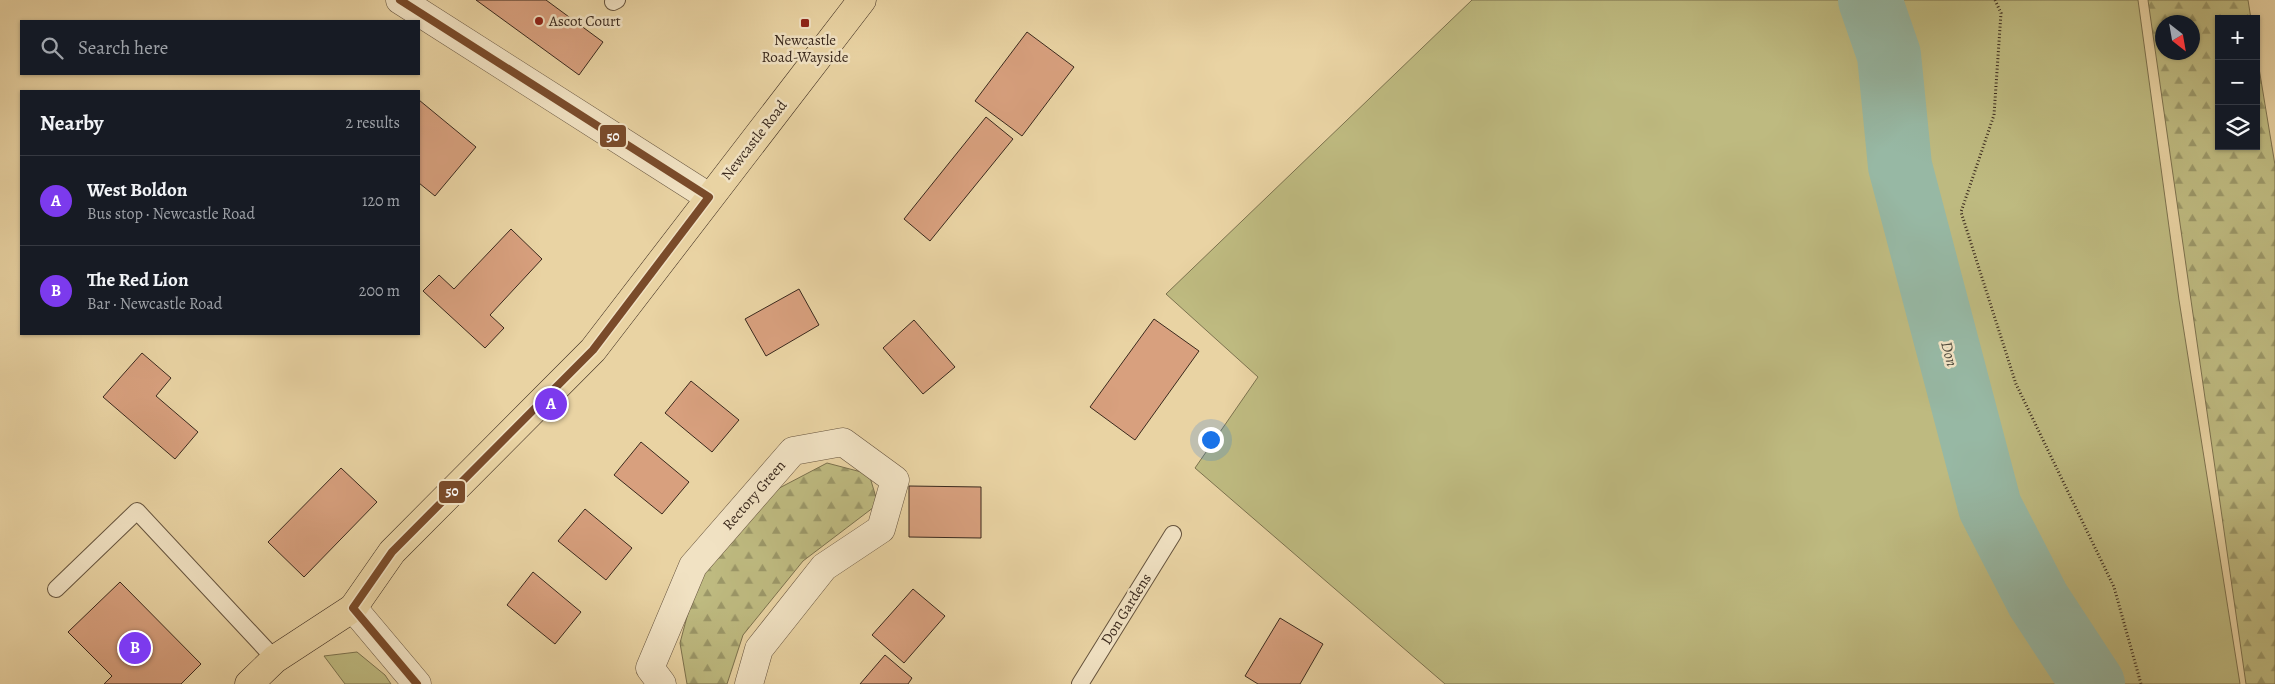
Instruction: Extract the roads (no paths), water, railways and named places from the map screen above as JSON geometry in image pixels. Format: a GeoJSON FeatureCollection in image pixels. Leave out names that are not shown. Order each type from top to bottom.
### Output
{"type":"FeatureCollection","features":[{"type":"Feature","properties":{"kind":"main road","name":"Newcastle Road"},"geometry":{"type":"LineString","coordinates":[[249,684],[275,659],[353,608],[392,552],[593,350],[862,0]]}},
{"type":"Feature","properties":{"kind":"street"},"geometry":{"type":"LineString","coordinates":[[400,0],[709,197]]}},
{"type":"Feature","properties":{"kind":"street","name":"Rectory Green"},"geometry":{"type":"LineString","coordinates":[[662,684],[650,668],[693,566],[792,451],[843,442],[895,480],[882,529],[824,567],[759,649],[749,684]]}},
{"type":"Feature","properties":{"kind":"street"},"geometry":{"type":"LineString","coordinates":[[353,608],[417,684]]}},
{"type":"Feature","properties":{"kind":"lane"},"geometry":{"type":"LineString","coordinates":[[56,588],[137,511],[275,659]]}},
{"type":"Feature","properties":{"kind":"lane","name":"Don Gardens"},"geometry":{"type":"LineString","coordinates":[[1080,684],[1173,534]]}},
{"type":"Feature","properties":{"kind":"waterway","name":"Don"},"geometry":{"type":"LineString","coordinates":[[1870,0],[1889,55],[1900,166],[1990,507],[2038,600],[2093,684]]}},
{"type":"Feature","properties":{"kind":"place","name":"Ascot Court"},"geometry":{"type":"Point","coordinates":[539,21]}},
{"type":"Feature","properties":{"kind":"place","name":"Newcastle Road-Wayside"},"geometry":{"type":"Point","coordinates":[805,23]}},
{"type":"Feature","properties":{"kind":"place","name":"West Boldon"},"geometry":{"type":"Point","coordinates":[551,404]}},
{"type":"Feature","properties":{"kind":"place","name":"The Red Lion"},"geometry":{"type":"Point","coordinates":[135,648]}}]}
